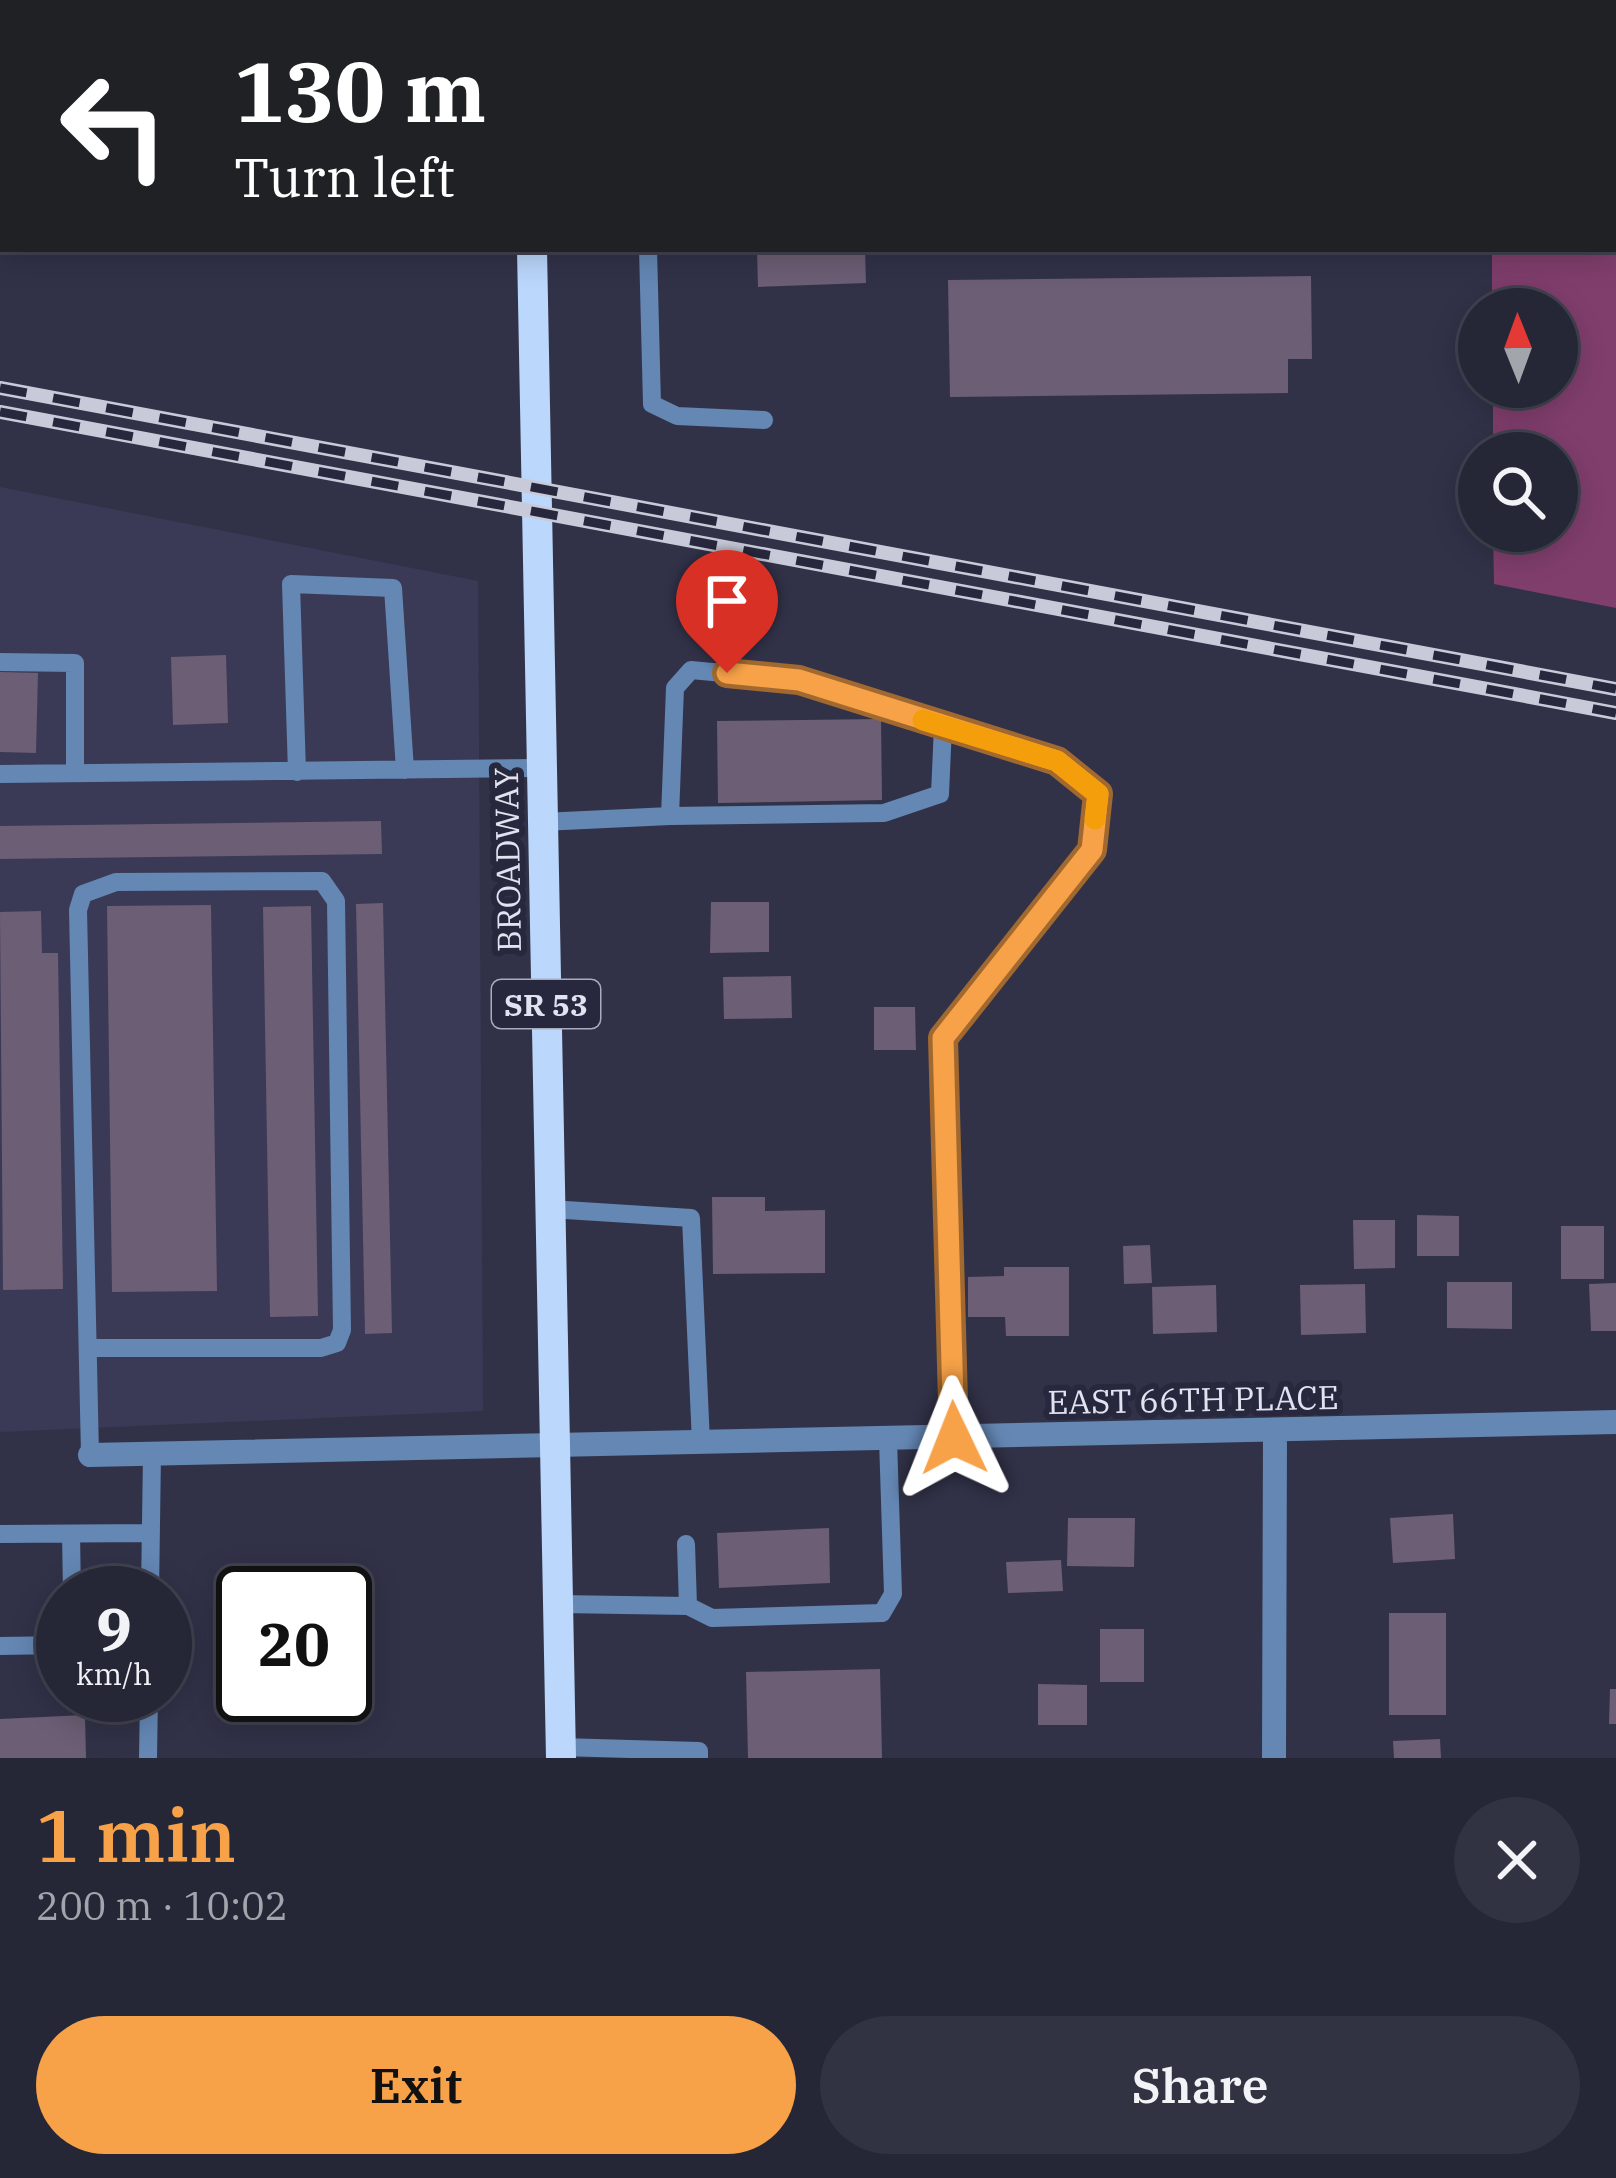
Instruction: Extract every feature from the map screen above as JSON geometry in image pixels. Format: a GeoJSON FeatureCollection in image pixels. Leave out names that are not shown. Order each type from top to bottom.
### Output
{"type":"FeatureCollection","features":[{"type":"Feature","properties":{"kind":"main road","name":"BROADWAY"},"geometry":{"type":"LineString","coordinates":[[532,252],[561,1752]]}},
{"type":"Feature","properties":{"kind":"street","name":"EAST 66TH PLACE"},"geometry":{"type":"LineString","coordinates":[[90,1455],[1616,1422]]}},
{"type":"Feature","properties":{"kind":"street"},"geometry":{"type":"LineString","coordinates":[[1274,1758],[1275,1431]]}},
{"type":"Feature","properties":{"kind":"lane"},"geometry":{"type":"LineString","coordinates":[[648,252],[652,404],[676,416],[764,420]]}},
{"type":"Feature","properties":{"kind":"lane"},"geometry":{"type":"LineString","coordinates":[[297,772],[291,584],[393,587],[405,770]]}},
{"type":"Feature","properties":{"kind":"lane"},"geometry":{"type":"LineString","coordinates":[[0,662],[75,663],[75,773]]}},
{"type":"Feature","properties":{"kind":"lane"},"geometry":{"type":"LineString","coordinates":[[670,816],[675,688],[691,670],[799,680],[1057,761],[1098,794],[1092,850],[943,1038],[954,1438]]}},
{"type":"Feature","properties":{"kind":"lane"},"geometry":{"type":"LineString","coordinates":[[542,823],[884,813],[940,794],[943,726]]}},
{"type":"Feature","properties":{"kind":"lane"},"geometry":{"type":"LineString","coordinates":[[0,774],[541,769]]}},
{"type":"Feature","properties":{"kind":"lane"},"geometry":{"type":"LineString","coordinates":[[88,1348],[321,1348],[337,1343],[342,1330],[336,902],[332,887],[322,881],[116,882],[83,894],[78,910],[90,1455]]}},
{"type":"Feature","properties":{"kind":"lane"},"geometry":{"type":"LineString","coordinates":[[550,1210],[691,1218],[701,1443]]}},
{"type":"Feature","properties":{"kind":"lane"},"geometry":{"type":"LineString","coordinates":[[559,1604],[688,1606],[712,1618],[882,1613],[893,1594],[888,1439]]}},
{"type":"Feature","properties":{"kind":"lane"},"geometry":{"type":"LineString","coordinates":[[150,1566],[152,1454]]}},
{"type":"Feature","properties":{"kind":"lane"},"geometry":{"type":"LineString","coordinates":[[0,1534],[151,1533]]}},
{"type":"Feature","properties":{"kind":"lane"},"geometry":{"type":"LineString","coordinates":[[71,1534],[72,1566]]}},
{"type":"Feature","properties":{"kind":"lane"},"geometry":{"type":"LineString","coordinates":[[686,1544],[688,1606]]}},
{"type":"Feature","properties":{"kind":"lane"},"geometry":{"type":"LineString","coordinates":[[0,1646],[36,1646]]}},
{"type":"Feature","properties":{"kind":"lane"},"geometry":{"type":"LineString","coordinates":[[148,1758],[149,1722]]}},
{"type":"Feature","properties":{"kind":"lane"},"geometry":{"type":"LineString","coordinates":[[561,1752],[699,1751],[699,1758]]}},
{"type":"Feature","properties":{"kind":"shaded area"},"geometry":{"type":"Polygon","coordinates":[[[1492,252],[1616,252],[1616,608],[1494,584],[1493,552],[1578,552],[1578,432],[1493,432],[1493,408],[1578,408],[1578,288],[1492,288],[1492,252]]]}},
{"type":"Feature","properties":{"kind":"shaded area"},"geometry":{"type":"Polygon","coordinates":[[[0,487],[478,581],[483,1411],[0,1432],[0,487]]]}},
{"type":"Feature","properties":{"kind":"building"},"geometry":{"type":"Polygon","coordinates":[[[757,252],[865,252],[866,283],[758,287],[757,252]]]}},
{"type":"Feature","properties":{"kind":"building"},"geometry":{"type":"Polygon","coordinates":[[[1311,276],[1312,359],[1288,359],[1288,393],[950,397],[948,280],[1311,276]]]}},
{"type":"Feature","properties":{"kind":"building"},"geometry":{"type":"Polygon","coordinates":[[[226,655],[228,723],[173,725],[171,657],[226,655]]]}},
{"type":"Feature","properties":{"kind":"building"},"geometry":{"type":"Polygon","coordinates":[[[0,672],[38,673],[36,753],[0,752],[0,672]]]}},
{"type":"Feature","properties":{"kind":"building"},"geometry":{"type":"Polygon","coordinates":[[[881,719],[882,800],[718,803],[717,721],[881,719]]]}},
{"type":"Feature","properties":{"kind":"building"},"geometry":{"type":"Polygon","coordinates":[[[381,821],[382,854],[0,859],[0,826],[381,821]]]}},
{"type":"Feature","properties":{"kind":"building"},"geometry":{"type":"Polygon","coordinates":[[[711,902],[769,902],[769,952],[710,953],[711,902]]]}},
{"type":"Feature","properties":{"kind":"building"},"geometry":{"type":"Polygon","coordinates":[[[383,903],[392,1333],[365,1334],[356,904],[383,903]]]}},
{"type":"Feature","properties":{"kind":"building"},"geometry":{"type":"Polygon","coordinates":[[[211,905],[217,1291],[112,1292],[107,906],[211,905]]]}},
{"type":"Feature","properties":{"kind":"building"},"geometry":{"type":"Polygon","coordinates":[[[311,906],[318,1316],[270,1317],[263,907],[311,906]]]}},
{"type":"Feature","properties":{"kind":"building"},"geometry":{"type":"Polygon","coordinates":[[[41,911],[42,953],[58,953],[63,1289],[3,1290],[0,912],[41,911]]]}},
{"type":"Feature","properties":{"kind":"building"},"geometry":{"type":"Polygon","coordinates":[[[791,976],[792,1018],[724,1019],[723,977],[791,976]]]}},
{"type":"Feature","properties":{"kind":"building"},"geometry":{"type":"Polygon","coordinates":[[[874,1007],[915,1007],[916,1050],[874,1050],[874,1007]]]}},
{"type":"Feature","properties":{"kind":"building"},"geometry":{"type":"Polygon","coordinates":[[[712,1197],[765,1197],[765,1211],[825,1210],[825,1273],[713,1274],[712,1197]]]}},
{"type":"Feature","properties":{"kind":"building"},"geometry":{"type":"Polygon","coordinates":[[[1417,1215],[1459,1216],[1459,1256],[1417,1256],[1417,1215]]]}},
{"type":"Feature","properties":{"kind":"building"},"geometry":{"type":"Polygon","coordinates":[[[1353,1220],[1395,1220],[1395,1268],[1354,1269],[1353,1220]]]}},
{"type":"Feature","properties":{"kind":"building"},"geometry":{"type":"Polygon","coordinates":[[[1561,1226],[1604,1226],[1604,1279],[1561,1279],[1561,1226]]]}},
{"type":"Feature","properties":{"kind":"building"},"geometry":{"type":"Polygon","coordinates":[[[1150,1245],[1152,1283],[1124,1284],[1123,1246],[1150,1245]]]}},
{"type":"Feature","properties":{"kind":"building"},"geometry":{"type":"Polygon","coordinates":[[[1004,1267],[1069,1267],[1069,1336],[1006,1336],[1005,1317],[968,1317],[968,1277],[1004,1276],[1004,1267]]]}},
{"type":"Feature","properties":{"kind":"building"},"geometry":{"type":"Polygon","coordinates":[[[1447,1282],[1512,1282],[1512,1329],[1447,1328],[1447,1282]]]}},
{"type":"Feature","properties":{"kind":"building"},"geometry":{"type":"Polygon","coordinates":[[[1616,1283],[1616,1331],[1591,1331],[1589,1284],[1616,1283]]]}},
{"type":"Feature","properties":{"kind":"building"},"geometry":{"type":"Polygon","coordinates":[[[1365,1284],[1366,1333],[1301,1335],[1300,1285],[1365,1284]]]}},
{"type":"Feature","properties":{"kind":"building"},"geometry":{"type":"Polygon","coordinates":[[[1216,1285],[1217,1332],[1153,1334],[1152,1287],[1216,1285]]]}},
{"type":"Feature","properties":{"kind":"building"},"geometry":{"type":"Polygon","coordinates":[[[1453,1514],[1455,1559],[1393,1563],[1390,1518],[1453,1514]]]}},
{"type":"Feature","properties":{"kind":"building"},"geometry":{"type":"Polygon","coordinates":[[[1068,1518],[1135,1518],[1134,1567],[1067,1566],[1068,1518]]]}},
{"type":"Feature","properties":{"kind":"building"},"geometry":{"type":"Polygon","coordinates":[[[829,1528],[830,1583],[719,1588],[717,1533],[829,1528]]]}},
{"type":"Feature","properties":{"kind":"building"},"geometry":{"type":"Polygon","coordinates":[[[1061,1560],[1063,1591],[1008,1593],[1006,1562],[1061,1560]]]}},
{"type":"Feature","properties":{"kind":"building"},"geometry":{"type":"Polygon","coordinates":[[[1389,1613],[1446,1613],[1446,1715],[1389,1715],[1389,1613]]]}},
{"type":"Feature","properties":{"kind":"building"},"geometry":{"type":"Polygon","coordinates":[[[1100,1629],[1144,1629],[1144,1682],[1100,1682],[1100,1629]]]}},
{"type":"Feature","properties":{"kind":"building"},"geometry":{"type":"Polygon","coordinates":[[[880,1669],[882,1758],[748,1758],[746,1672],[880,1669]]]}},
{"type":"Feature","properties":{"kind":"building"},"geometry":{"type":"Polygon","coordinates":[[[1038,1684],[1087,1685],[1087,1725],[1038,1725],[1038,1684]]]}},
{"type":"Feature","properties":{"kind":"building"},"geometry":{"type":"Polygon","coordinates":[[[1610,1689],[1616,1689],[1616,1724],[1609,1724],[1610,1689]]]}},
{"type":"Feature","properties":{"kind":"building"},"geometry":{"type":"Polygon","coordinates":[[[0,1719],[85,1722],[86,1758],[0,1758],[0,1719]]]}},
{"type":"Feature","properties":{"kind":"building"},"geometry":{"type":"Polygon","coordinates":[[[1440,1739],[1441,1758],[1394,1758],[1393,1741],[1440,1739]]]}},
{"type":"Feature","properties":{"kind":"railway"},"geometry":{"type":"LineString","coordinates":[[0,388],[1616,689]]}},
{"type":"Feature","properties":{"kind":"railway"},"geometry":{"type":"LineString","coordinates":[[0,412],[1616,713]]}},
{"type":"Feature","properties":{"kind":"slow traffic"},"geometry":{"type":"LineString","coordinates":[[923,720],[1057,761],[1098,794],[1095,819]]}},
{"type":"Feature","properties":{"kind":"route"},"geometry":{"type":"LineString","coordinates":[[727,673],[799,680],[1057,761],[1098,794],[1092,850],[943,1038],[954,1438]]}}]}
